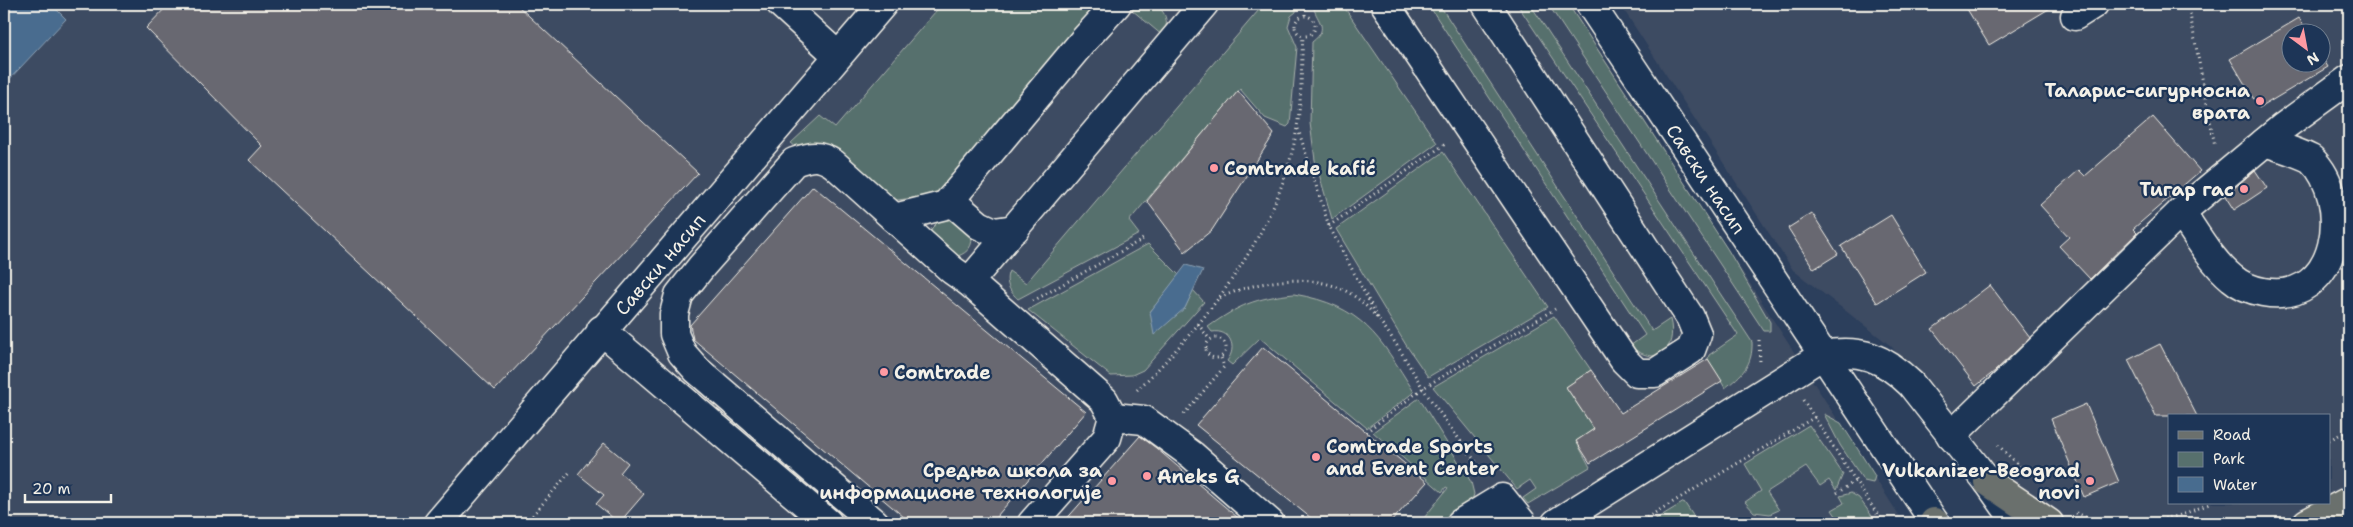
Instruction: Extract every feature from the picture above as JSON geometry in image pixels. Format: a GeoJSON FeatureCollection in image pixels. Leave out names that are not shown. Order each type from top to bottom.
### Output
{"type":"FeatureCollection","features":[{"type":"Feature","properties":{"kind":"main road"},"geometry":{"type":"LineString","coordinates":[[1988,482],[2049,523]]}},
{"type":"Feature","properties":{"kind":"main road"},"geometry":{"type":"LineString","coordinates":[[2308,523],[2349,500]]}},
{"type":"Feature","properties":{"kind":"street"},"geometry":{"type":"LineString","coordinates":[[781,4],[837,55]]}},
{"type":"Feature","properties":{"kind":"street","name":"Савски насип"},"geometry":{"type":"LineString","coordinates":[[438,523],[601,330],[883,4]]}},
{"type":"Feature","properties":{"kind":"street"},"geometry":{"type":"LineString","coordinates":[[894,218],[946,205],[1084,40],[1117,4]]}},
{"type":"Feature","properties":{"kind":"street"},"geometry":{"type":"LineString","coordinates":[[1182,4],[1199,4]]}},
{"type":"Feature","properties":{"kind":"street"},"geometry":{"type":"LineString","coordinates":[[969,282],[1204,4]]}},
{"type":"Feature","properties":{"kind":"street"},"geometry":{"type":"LineString","coordinates":[[1385,4],[1581,293],[1624,360],[1637,374],[1655,373],[1691,350],[1696,334],[1690,317],[1486,4]]}},
{"type":"Feature","properties":{"kind":"street","name":"Савски насип"},"geometry":{"type":"LineString","coordinates":[[1590,4],[1935,523]]}},
{"type":"Feature","properties":{"kind":"street"},"geometry":{"type":"LineString","coordinates":[[1951,436],[2181,212],[2265,142],[2349,79]]}},
{"type":"Feature","properties":{"kind":"street"},"geometry":{"type":"LineString","coordinates":[[2181,212],[2217,263],[2232,279],[2252,290],[2275,294],[2297,290],[2317,280],[2334,264],[2344,245],[2348,220],[2343,196],[2330,175],[2311,160],[2265,142]]}},
{"type":"Feature","properties":{"kind":"street"},"geometry":{"type":"LineString","coordinates":[[875,523],[697,370],[682,353],[674,334],[674,314],[679,295],[702,266],[794,162],[808,157],[823,157],[1008,314],[1104,400],[1113,417],[1107,438],[1032,523]]}},
{"type":"Feature","properties":{"kind":"street"},"geometry":{"type":"LineString","coordinates":[[950,200],[979,225],[994,232],[1015,229]]}},
{"type":"Feature","properties":{"kind":"street"},"geometry":{"type":"LineString","coordinates":[[601,330],[828,523]]}},
{"type":"Feature","properties":{"kind":"street"},"geometry":{"type":"LineString","coordinates":[[1556,523],[1823,355],[1842,351],[1873,357],[1896,370],[1911,384],[1988,482],[2017,523]]}},
{"type":"Feature","properties":{"kind":"street"},"geometry":{"type":"LineString","coordinates":[[1113,417],[1144,420],[1192,455],[1270,523]]}},
{"type":"Feature","properties":{"kind":"street"},"geometry":{"type":"LineString","coordinates":[[1461,523],[1502,498],[1522,523]]}},
{"type":"Feature","properties":{"kind":"path"},"geometry":{"type":"LineString","coordinates":[[1305,4],[1305,16]]}},
{"type":"Feature","properties":{"kind":"path"},"geometry":{"type":"LineString","coordinates":[[2188,4],[2221,177]]}},
{"type":"Feature","properties":{"kind":"path"},"geometry":{"type":"LineString","coordinates":[[1305,16],[1314,21],[1315,27],[1312,33],[1302,36],[1295,30],[1295,23],[1299,18],[1305,16]]}},
{"type":"Feature","properties":{"kind":"path"},"geometry":{"type":"LineString","coordinates":[[1113,417],[1220,298],[1261,232],[1290,160],[1297,127],[1302,36]]}},
{"type":"Feature","properties":{"kind":"path"},"geometry":{"type":"LineString","coordinates":[[1297,127],[1329,226],[1382,325],[1423,388],[1502,498]]}},
{"type":"Feature","properties":{"kind":"path"},"geometry":{"type":"LineString","coordinates":[[1329,226],[1469,127]]}},
{"type":"Feature","properties":{"kind":"path"},"geometry":{"type":"LineString","coordinates":[[1008,314],[1144,239]]}},
{"type":"Feature","properties":{"kind":"path"},"geometry":{"type":"LineString","coordinates":[[1220,298],[1242,287],[1300,279],[1336,287],[1351,293],[1363,303],[1382,325]]}},
{"type":"Feature","properties":{"kind":"path"},"geometry":{"type":"LineString","coordinates":[[1366,432],[1423,388],[1581,293]]}},
{"type":"Feature","properties":{"kind":"path"},"geometry":{"type":"LineString","coordinates":[[1198,324],[1210,340]]}},
{"type":"Feature","properties":{"kind":"path"},"geometry":{"type":"LineString","coordinates":[[1219,338],[1225,342],[1226,352],[1221,358],[1211,358],[1206,353],[1205,346],[1210,340],[1219,338]]}},
{"type":"Feature","properties":{"kind":"path"},"geometry":{"type":"LineString","coordinates":[[1165,436],[1224,367],[1221,358]]}},
{"type":"Feature","properties":{"kind":"path"},"geometry":{"type":"LineString","coordinates":[[1788,378],[1883,523]]}},
{"type":"Feature","properties":{"kind":"path"},"geometry":{"type":"LineString","coordinates":[[1638,523],[1815,417]]}},
{"type":"Feature","properties":{"kind":"path"},"geometry":{"type":"LineString","coordinates":[[2330,440],[2349,430]]}},
{"type":"Feature","properties":{"kind":"path"},"geometry":{"type":"LineString","coordinates":[[526,523],[570,472]]}},
{"type":"Feature","properties":{"kind":"path"},"geometry":{"type":"LineString","coordinates":[[1837,493],[1855,481]]}},
{"type":"Feature","properties":{"kind":"path"},"geometry":{"type":"LineString","coordinates":[[2140,523],[2178,516],[2209,504]]}},
{"type":"Feature","properties":{"kind":"shaded area"},"geometry":{"type":"Polygon","coordinates":[[[51,4],[1570,4],[1904,523],[4,523],[4,85],[65,19],[51,4]]]}},
{"type":"Feature","properties":{"kind":"shaded area"},"geometry":{"type":"Polygon","coordinates":[[[1620,4],[2349,4],[2349,493],[2330,503],[2330,414],[2168,414],[2168,504],[2329,504],[2294,523],[2062,523],[1995,476],[1891,346],[1793,270],[1620,4]]]}},
{"type":"Feature","properties":{"kind":"green space"},"geometry":{"type":"Polygon","coordinates":[[[942,4],[1099,4],[939,195],[897,200],[886,196],[834,149],[816,143],[799,149],[791,143],[820,116],[835,128],[942,4]]]}},
{"type":"Feature","properties":{"kind":"green space"},"geometry":{"type":"Polygon","coordinates":[[[1151,4],[1160,9],[1165,17],[1166,26],[1163,36],[1132,10],[1141,5],[1151,4]]]}},
{"type":"Feature","properties":{"kind":"green space"},"geometry":{"type":"Polygon","coordinates":[[[1264,4],[1296,4],[1296,12],[1291,16],[1288,26],[1297,47],[1290,124],[1287,127],[1265,118],[1240,89],[1129,221],[1139,234],[1018,299],[1009,286],[1007,279],[1009,271],[1026,283],[1264,4]]]}},
{"type":"Feature","properties":{"kind":"green space"},"geometry":{"type":"Polygon","coordinates":[[[1313,4],[1342,4],[1437,143],[1332,219],[1315,160],[1310,123],[1312,42],[1321,32],[1320,23],[1313,4]]]}},
{"type":"Feature","properties":{"kind":"green space"},"geometry":{"type":"Polygon","coordinates":[[[1428,4],[1439,4],[1652,331],[1670,319],[1671,340],[1663,353],[1656,356],[1648,356],[1630,346],[1645,335],[1428,4]]]}},
{"type":"Feature","properties":{"kind":"green space"},"geometry":{"type":"Polygon","coordinates":[[[1517,4],[1530,4],[1752,342],[1751,357],[1745,369],[1737,379],[1725,388],[1708,359],[1709,355],[1738,335],[1517,4]]]}},
{"type":"Feature","properties":{"kind":"green space"},"geometry":{"type":"Polygon","coordinates":[[[1548,4],[1568,4],[1728,250],[1770,322],[1770,331],[1764,331],[1548,4]]]}},
{"type":"Feature","properties":{"kind":"green space"},"geometry":{"type":"Polygon","coordinates":[[[1443,152],[1548,307],[1428,377],[1406,345],[1336,229],[1443,152]]]}},
{"type":"Feature","properties":{"kind":"green space"},"geometry":{"type":"Polygon","coordinates":[[[942,218],[950,218],[972,238],[971,245],[965,253],[955,257],[930,234],[932,228],[942,218]]]}},
{"type":"Feature","properties":{"kind":"green space"},"geometry":{"type":"Polygon","coordinates":[[[1148,244],[1179,275],[1150,312],[1185,308],[1193,290],[1204,302],[1143,370],[1132,375],[1111,376],[1028,310],[1148,244]]]}},
{"type":"Feature","properties":{"kind":"green space"},"geometry":{"type":"Polygon","coordinates":[[[1294,294],[1318,299],[1337,306],[1367,327],[1390,355],[1414,392],[1367,428],[1260,338],[1232,365],[1227,361],[1232,350],[1228,336],[1223,333],[1212,332],[1208,327],[1229,313],[1258,300],[1294,294]]]}},
{"type":"Feature","properties":{"kind":"green space"},"geometry":{"type":"Polygon","coordinates":[[[1554,316],[1591,370],[1566,387],[1594,429],[1576,441],[1590,467],[1528,504],[1523,498],[1536,489],[1530,480],[1517,489],[1433,387],[1554,316]]]}},
{"type":"Feature","properties":{"kind":"green space"},"geometry":{"type":"Polygon","coordinates":[[[1419,398],[1471,482],[1474,494],[1469,509],[1445,523],[1420,523],[1448,488],[1446,487],[1442,492],[1373,432],[1419,398]]]}},
{"type":"Feature","properties":{"kind":"green space"},"geometry":{"type":"Polygon","coordinates":[[[1824,414],[1841,423],[1875,476],[1873,483],[1864,481],[1840,445],[1824,414]]]}},
{"type":"Feature","properties":{"kind":"green space"},"geometry":{"type":"Polygon","coordinates":[[[1809,425],[1843,474],[1836,490],[1829,480],[1820,486],[1806,467],[1767,492],[1779,510],[1770,514],[1754,512],[1745,502],[1761,491],[1745,464],[1809,425]]]}},
{"type":"Feature","properties":{"kind":"green space"},"geometry":{"type":"Polygon","coordinates":[[[1851,493],[1859,498],[1877,523],[1841,523],[1832,510],[1844,503],[1840,496],[1851,493]]]}},
{"type":"Feature","properties":{"kind":"green space"},"geometry":{"type":"Polygon","coordinates":[[[1684,502],[1698,523],[1649,523],[1684,502]]]}},
{"type":"Feature","properties":{"kind":"water"},"geometry":{"type":"Polygon","coordinates":[[[4,4],[51,4],[66,19],[4,85],[4,4]]]}},
{"type":"Feature","properties":{"kind":"water"},"geometry":{"type":"Polygon","coordinates":[[[1186,265],[1203,270],[1185,308],[1154,335],[1150,312],[1186,265]]]}},
{"type":"Feature","properties":{"kind":"building"},"geometry":{"type":"Polygon","coordinates":[[[169,4],[516,4],[698,173],[495,390],[249,160],[262,146],[146,28],[169,4]]]}},
{"type":"Feature","properties":{"kind":"building"},"geometry":{"type":"Polygon","coordinates":[[[1964,4],[2057,4],[1989,45],[1964,4]]]}},
{"type":"Feature","properties":{"kind":"building"},"geometry":{"type":"Polygon","coordinates":[[[2299,18],[2302,22],[2292,22],[2299,18]]]}},
{"type":"Feature","properties":{"kind":"building"},"geometry":{"type":"Polygon","coordinates":[[[2280,29],[2280,72],[2320,72],[2259,108],[2230,59],[2280,29]]]}},
{"type":"Feature","properties":{"kind":"building","name":"Comtrade kafić"},"geometry":{"type":"Polygon","coordinates":[[[1238,91],[1274,134],[1212,230],[1185,252],[1147,201],[1238,91]]]}},
{"type":"Feature","properties":{"kind":"building"},"geometry":{"type":"Polygon","coordinates":[[[2153,117],[2200,171],[2133,229],[2137,233],[2090,279],[2059,246],[2069,237],[2040,205],[2079,170],[2085,176],[2153,117]]]}},
{"type":"Feature","properties":{"kind":"building"},"geometry":{"type":"Polygon","coordinates":[[[2255,170],[2267,188],[2234,210],[2225,196],[2255,170]]]}},
{"type":"Feature","properties":{"kind":"building","name":"Comtrade"},"geometry":{"type":"Polygon","coordinates":[[[813,186],[1086,412],[991,523],[911,523],[693,339],[690,325],[813,186]]]}},
{"type":"Feature","properties":{"kind":"building"},"geometry":{"type":"Polygon","coordinates":[[[1812,213],[1838,254],[1814,269],[1788,228],[1812,213]]]}},
{"type":"Feature","properties":{"kind":"building"},"geometry":{"type":"Polygon","coordinates":[[[1891,215],[1926,272],[1877,303],[1841,246],[1891,215]]]}},
{"type":"Feature","properties":{"kind":"building"},"geometry":{"type":"Polygon","coordinates":[[[1990,285],[2030,338],[1976,386],[1932,329],[1990,285]]]}},
{"type":"Feature","properties":{"kind":"building"},"geometry":{"type":"Polygon","coordinates":[[[2160,344],[2196,414],[2156,416],[2128,360],[2160,344]]]}},
{"type":"Feature","properties":{"kind":"building","name":"Comtrade Sports and Event Center"},"geometry":{"type":"Polygon","coordinates":[[[1263,347],[1427,482],[1390,523],[1317,523],[1196,425],[1263,347]]]}},
{"type":"Feature","properties":{"kind":"building"},"geometry":{"type":"Polygon","coordinates":[[[1708,359],[1722,381],[1590,463],[1576,441],[1594,429],[1566,387],[1591,370],[1621,413],[1708,359]]]}},
{"type":"Feature","properties":{"kind":"building"},"geometry":{"type":"Polygon","coordinates":[[[2086,404],[2119,482],[2084,497],[2051,419],[2086,404]]]}},
{"type":"Feature","properties":{"kind":"building","name":"Aneks G"},"geometry":{"type":"Polygon","coordinates":[[[1140,436],[1156,448],[1244,523],[1063,523],[1140,436]]]}},
{"type":"Feature","properties":{"kind":"building"},"geometry":{"type":"Polygon","coordinates":[[[604,443],[628,463],[620,473],[644,494],[619,523],[596,504],[604,495],[578,474],[604,443]]]}},
{"type":"Feature","properties":{"kind":"place","name":"Таларис-сигурносна врата"},"geometry":{"type":"Point","coordinates":[2260,101]}},
{"type":"Feature","properties":{"kind":"place","name":"Comtrade kafić"},"geometry":{"type":"Point","coordinates":[1214,168]}},
{"type":"Feature","properties":{"kind":"place","name":"Тигар гас"},"geometry":{"type":"Point","coordinates":[2244,189]}},
{"type":"Feature","properties":{"kind":"place","name":"Comtrade"},"geometry":{"type":"Point","coordinates":[884,372]}},
{"type":"Feature","properties":{"kind":"place","name":"Comtrade Sports and Event Center"},"geometry":{"type":"Point","coordinates":[1316,457]}},
{"type":"Feature","properties":{"kind":"place","name":"Aneks G"},"geometry":{"type":"Point","coordinates":[1147,476]}},
{"type":"Feature","properties":{"kind":"place","name":"Средња школа за информационе технологије"},"geometry":{"type":"Point","coordinates":[1112,481]}},
{"type":"Feature","properties":{"kind":"place","name":"Vulkanizer-Beograd novi"},"geometry":{"type":"Point","coordinates":[2090,481]}}]}
